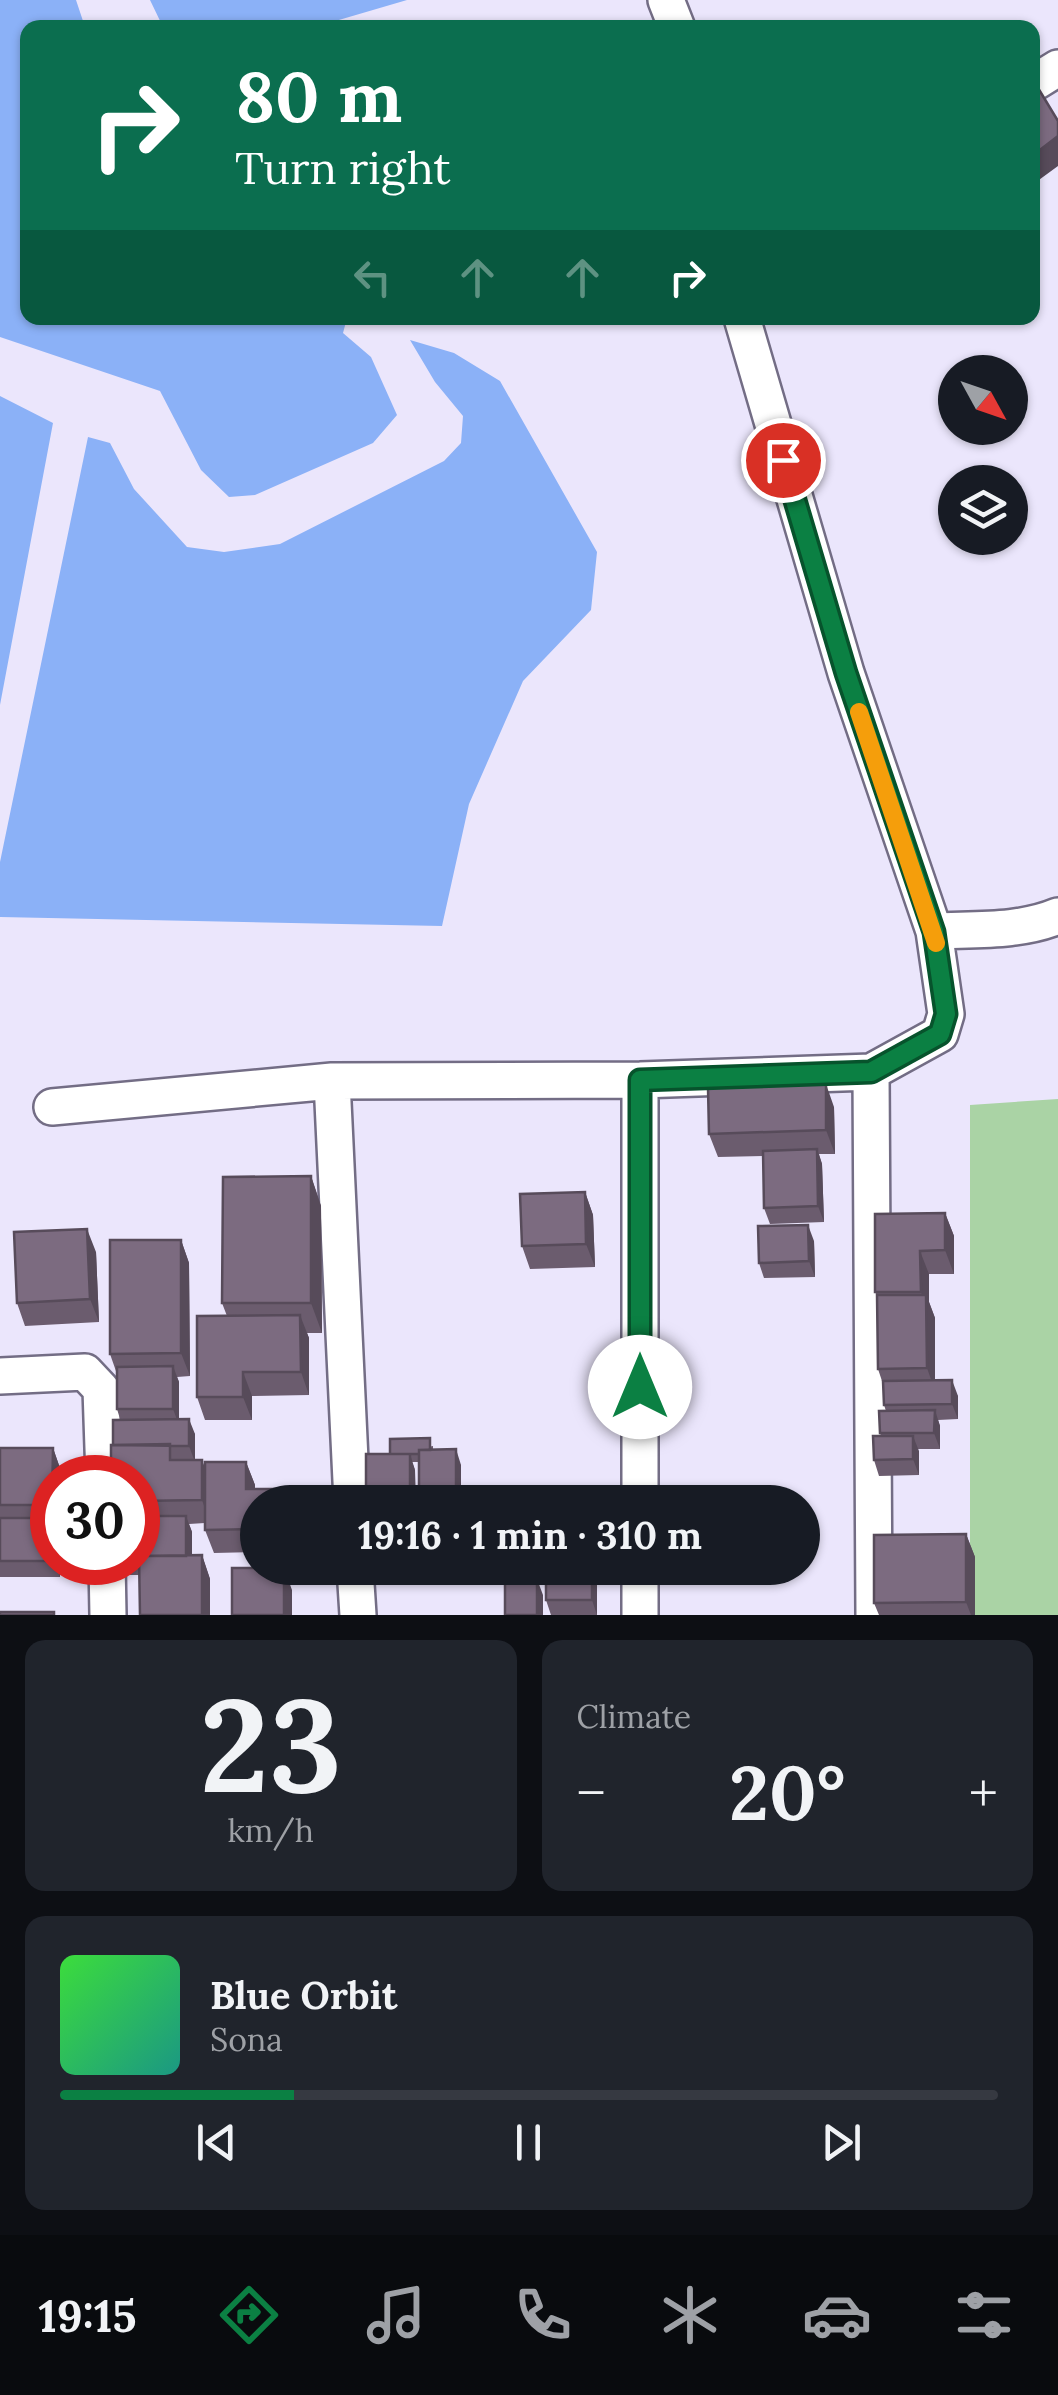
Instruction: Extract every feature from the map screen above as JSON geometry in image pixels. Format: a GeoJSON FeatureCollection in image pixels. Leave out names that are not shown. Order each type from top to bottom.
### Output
{"type":"FeatureCollection","features":[{"type":"Feature","properties":{"kind":"street"},"geometry":{"type":"LineString","coordinates":[[52,1107],[332,1081],[640,1080],[871,1072],[940,1034],[946,1014],[934,932],[846,673],[744,325]]}},
{"type":"Feature","properties":{"kind":"street"},"geometry":{"type":"LineString","coordinates":[[934,932],[1042,923],[1058,916]]}},
{"type":"Feature","properties":{"kind":"street"},"geometry":{"type":"LineString","coordinates":[[871,1072],[874,1615]]}},
{"type":"Feature","properties":{"kind":"street"},"geometry":{"type":"LineString","coordinates":[[640,1080],[640,1485]]}},
{"type":"Feature","properties":{"kind":"street"},"geometry":{"type":"LineString","coordinates":[[332,1081],[351,1485]]}},
{"type":"Feature","properties":{"kind":"street"},"geometry":{"type":"LineString","coordinates":[[0,1376],[85,1372],[96,1380],[101,1388],[103,1455]]}},
{"type":"Feature","properties":{"kind":"street"},"geometry":{"type":"LineString","coordinates":[[107,1585],[108,1615]]}},
{"type":"Feature","properties":{"kind":"street"},"geometry":{"type":"LineString","coordinates":[[356,1585],[358,1615]]}},
{"type":"Feature","properties":{"kind":"street"},"geometry":{"type":"LineString","coordinates":[[640,1585],[640,1615]]}},
{"type":"Feature","properties":{"kind":"green space"},"geometry":{"type":"Polygon","coordinates":[[[1058,1099],[1058,1615],[970,1615],[970,1105],[1058,1099]]]}},
{"type":"Feature","properties":{"kind":"water"},"geometry":{"type":"Polygon","coordinates":[[[0,0],[76,0],[83,20],[20,20],[20,325],[345,325],[343,333],[371,357],[397,415],[373,443],[255,495],[229,497],[201,470],[160,391],[0,337],[0,0]]]}},
{"type":"Feature","properties":{"kind":"water"},"geometry":{"type":"Polygon","coordinates":[[[150,0],[407,0],[339,20],[160,20],[150,0]]]}},
{"type":"Feature","properties":{"kind":"water"},"geometry":{"type":"Polygon","coordinates":[[[410,340],[454,353],[500,381],[597,552],[591,610],[523,681],[469,804],[442,926],[0,917],[0,862],[88,437],[110,443],[134,489],[187,547],[224,552],[280,544],[444,461],[461,443],[463,416],[435,382],[410,340]]]}},
{"type":"Feature","properties":{"kind":"water"},"geometry":{"type":"Polygon","coordinates":[[[0,396],[53,423],[0,705],[0,396]]]}},
{"type":"Feature","properties":{"kind":"building"},"geometry":{"type":"Polygon","coordinates":[[[1040,91],[1058,121],[1058,136],[1040,150],[1040,91]]]}},
{"type":"Feature","properties":{"kind":"building"},"geometry":{"type":"Polygon","coordinates":[[[826,1084],[826,1130],[709,1134],[708,1088],[826,1084]]]}},
{"type":"Feature","properties":{"kind":"building"},"geometry":{"type":"Polygon","coordinates":[[[817,1149],[818,1206],[764,1208],[763,1151],[817,1149]]]}},
{"type":"Feature","properties":{"kind":"building"},"geometry":{"type":"Polygon","coordinates":[[[311,1176],[311,1303],[222,1303],[223,1177],[311,1176]]]}},
{"type":"Feature","properties":{"kind":"building"},"geometry":{"type":"Polygon","coordinates":[[[585,1192],[586,1244],[522,1246],[520,1194],[585,1192]]]}},
{"type":"Feature","properties":{"kind":"building"},"geometry":{"type":"Polygon","coordinates":[[[945,1213],[945,1250],[920,1251],[921,1292],[875,1292],[875,1214],[945,1213]]]}},
{"type":"Feature","properties":{"kind":"building"},"geometry":{"type":"Polygon","coordinates":[[[808,1225],[809,1261],[759,1263],[758,1226],[808,1225]]]}},
{"type":"Feature","properties":{"kind":"building"},"geometry":{"type":"Polygon","coordinates":[[[87,1229],[90,1299],[17,1303],[14,1232],[87,1229]]]}},
{"type":"Feature","properties":{"kind":"building"},"geometry":{"type":"Polygon","coordinates":[[[110,1240],[181,1240],[181,1353],[110,1354],[110,1240]]]}},
{"type":"Feature","properties":{"kind":"building"},"geometry":{"type":"Polygon","coordinates":[[[877,1295],[926,1295],[927,1368],[878,1369],[877,1295]]]}},
{"type":"Feature","properties":{"kind":"building"},"geometry":{"type":"Polygon","coordinates":[[[300,1315],[301,1372],[243,1372],[243,1397],[197,1397],[197,1316],[300,1315]]]}},
{"type":"Feature","properties":{"kind":"building"},"geometry":{"type":"Polygon","coordinates":[[[173,1366],[173,1409],[117,1409],[117,1367],[173,1366]]]}},
{"type":"Feature","properties":{"kind":"building"},"geometry":{"type":"Polygon","coordinates":[[[952,1380],[952,1404],[884,1405],[883,1381],[952,1380]]]}},
{"type":"Feature","properties":{"kind":"building"},"geometry":{"type":"Polygon","coordinates":[[[935,1410],[934,1433],[880,1433],[879,1411],[935,1410]]]}},
{"type":"Feature","properties":{"kind":"building"},"geometry":{"type":"Polygon","coordinates":[[[189,1419],[189,1446],[113,1445],[113,1420],[189,1419]]]}},
{"type":"Feature","properties":{"kind":"building"},"geometry":{"type":"Polygon","coordinates":[[[873,1436],[913,1436],[913,1459],[874,1460],[873,1436]]]}},
{"type":"Feature","properties":{"kind":"building"},"geometry":{"type":"Polygon","coordinates":[[[430,1438],[430,1450],[390,1454],[390,1439],[430,1438]]]}},
{"type":"Feature","properties":{"kind":"building"},"geometry":{"type":"Polygon","coordinates":[[[170,1444],[170,1460],[202,1460],[202,1500],[160,1501],[160,1455],[111,1455],[111,1445],[170,1444]]]}},
{"type":"Feature","properties":{"kind":"building"},"geometry":{"type":"Polygon","coordinates":[[[0,1448],[53,1448],[53,1455],[30,1455],[30,1505],[0,1505],[0,1448]]]}},
{"type":"Feature","properties":{"kind":"building"},"geometry":{"type":"Polygon","coordinates":[[[456,1449],[456,1485],[419,1485],[419,1450],[456,1449]]]}},
{"type":"Feature","properties":{"kind":"building"},"geometry":{"type":"Polygon","coordinates":[[[366,1454],[410,1454],[410,1485],[366,1485],[366,1454]]]}},
{"type":"Feature","properties":{"kind":"building"},"geometry":{"type":"Polygon","coordinates":[[[205,1462],[246,1462],[246,1485],[240,1485],[240,1529],[205,1530],[205,1462]]]}},
{"type":"Feature","properties":{"kind":"building"},"geometry":{"type":"Polygon","coordinates":[[[160,1516],[186,1516],[186,1556],[160,1556],[160,1516]]]}},
{"type":"Feature","properties":{"kind":"building"},"geometry":{"type":"Polygon","coordinates":[[[0,1518],[30,1518],[30,1561],[0,1561],[0,1518]]]}},
{"type":"Feature","properties":{"kind":"building"},"geometry":{"type":"Polygon","coordinates":[[[966,1534],[966,1602],[874,1603],[874,1535],[966,1534]]]}},
{"type":"Feature","properties":{"kind":"building"},"geometry":{"type":"Polygon","coordinates":[[[202,1555],[202,1615],[140,1615],[139,1585],[160,1585],[160,1556],[202,1555]]]}},
{"type":"Feature","properties":{"kind":"building"},"geometry":{"type":"Polygon","coordinates":[[[232,1568],[240,1568],[240,1585],[284,1585],[284,1615],[232,1615],[232,1568]]]}},
{"type":"Feature","properties":{"kind":"building"},"geometry":{"type":"Polygon","coordinates":[[[505,1585],[537,1585],[537,1615],[505,1615],[505,1585]]]}},
{"type":"Feature","properties":{"kind":"building"},"geometry":{"type":"Polygon","coordinates":[[[546,1585],[592,1585],[592,1600],[546,1600],[546,1585]]]}},
{"type":"Feature","properties":{"kind":"building"},"geometry":{"type":"Polygon","coordinates":[[[54,1612],[54,1615],[0,1615],[54,1612]]]}},
{"type":"Feature","properties":{"kind":"slow traffic"},"geometry":{"type":"LineString","coordinates":[[859,712],[936,943]]}},
{"type":"Feature","properties":{"kind":"route"},"geometry":{"type":"LineString","coordinates":[[640,1387],[640,1080],[871,1072],[940,1034],[946,1014],[934,932],[846,673],[783,460]]}}]}
